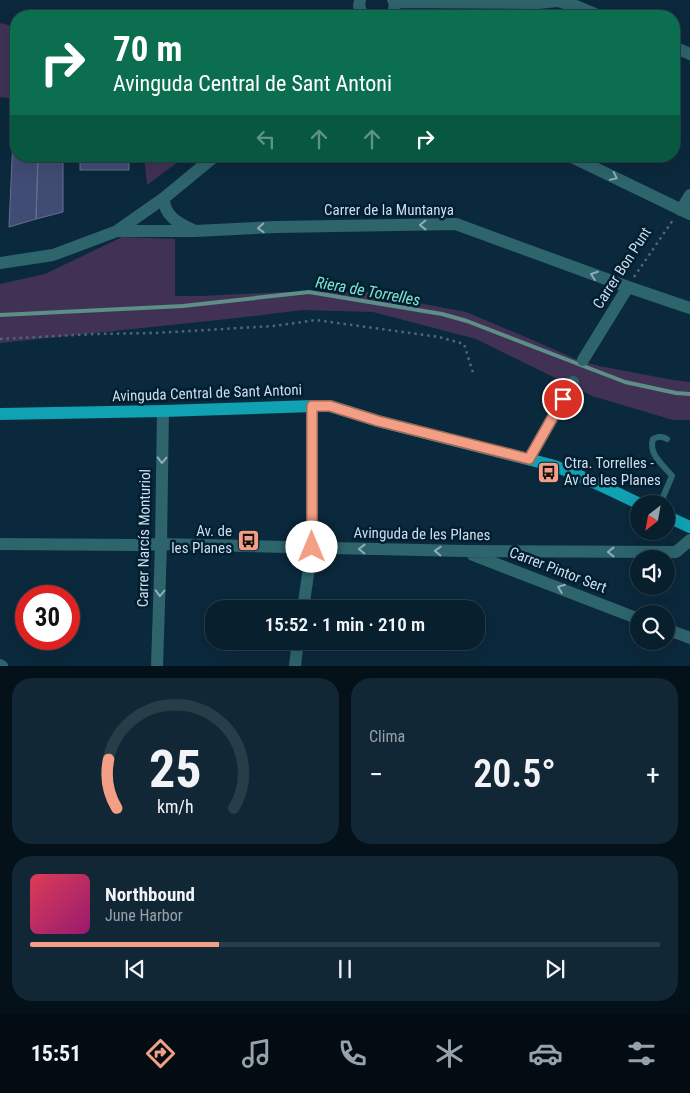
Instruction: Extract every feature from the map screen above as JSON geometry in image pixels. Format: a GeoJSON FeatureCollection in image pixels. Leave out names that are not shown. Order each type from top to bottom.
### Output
{"type":"FeatureCollection","features":[{"type":"Feature","properties":{"kind":"main road","name":"Avinguda Central de Sant Antoni"},"geometry":{"type":"LineString","coordinates":[[0,414],[330,406],[378,421],[569,471],[630,499]]}},
{"type":"Feature","properties":{"kind":"main road"},"geometry":{"type":"LineString","coordinates":[[675,520],[690,527]]}},
{"type":"Feature","properties":{"kind":"street"},"geometry":{"type":"LineString","coordinates":[[394,1],[556,1],[575,3],[588,10]]}},
{"type":"Feature","properties":{"kind":"street"},"geometry":{"type":"LineString","coordinates":[[0,263],[53,256],[117,231],[164,198],[208,162]]}},
{"type":"Feature","properties":{"kind":"street"},"geometry":{"type":"LineString","coordinates":[[582,162],[685,212],[690,195]]}},
{"type":"Feature","properties":{"kind":"street"},"geometry":{"type":"LineString","coordinates":[[164,198],[164,205],[175,222],[195,232]]}},
{"type":"Feature","properties":{"kind":"street","name":"Carrer de la Muntanya"},"geometry":{"type":"LineString","coordinates":[[117,231],[195,232],[276,227],[456,224],[690,308]]}},
{"type":"Feature","properties":{"kind":"street","name":"Carrer Bon Punt"},"geometry":{"type":"LineString","coordinates":[[583,360],[628,287]]}},
{"type":"Feature","properties":{"kind":"street"},"geometry":{"type":"LineString","coordinates":[[529,459],[573,382]]}},
{"type":"Feature","properties":{"kind":"street"},"geometry":{"type":"LineString","coordinates":[[304,600],[312,547],[312,406]]}},
{"type":"Feature","properties":{"kind":"street","name":"Carrer Narcís Monturiol"},"geometry":{"type":"LineString","coordinates":[[157,666],[163,411]]}},
{"type":"Feature","properties":{"kind":"street","name":"Avinguda de les Planes"},"geometry":{"type":"LineString","coordinates":[[0,544],[161,544],[465,552],[676,552],[690,540]]}},
{"type":"Feature","properties":{"kind":"street","name":"Carrer Pintor Sert"},"geometry":{"type":"LineString","coordinates":[[465,552],[630,616]]}},
{"type":"Feature","properties":{"kind":"street"},"geometry":{"type":"LineString","coordinates":[[675,632],[690,638]]}},
{"type":"Feature","properties":{"kind":"street"},"geometry":{"type":"LineString","coordinates":[[295,666],[297,650]]}},
{"type":"Feature","properties":{"kind":"lane"},"geometry":{"type":"LineString","coordinates":[[664,495],[672,476],[651,450],[651,444],[653,439],[658,436],[663,436],[667,439]]}},
{"type":"Feature","properties":{"kind":"path","name":"Carrer Bon Punt"},"geometry":{"type":"LineString","coordinates":[[628,287],[685,212]]}},
{"type":"Feature","properties":{"kind":"path"},"geometry":{"type":"LineString","coordinates":[[0,339],[274,326],[316,320],[439,337],[464,344],[474,376]]}},
{"type":"Feature","properties":{"kind":"shaded area"},"geometry":{"type":"Polygon","coordinates":[[[0,23],[10,26],[10,98],[0,97],[0,23]]]}},
{"type":"Feature","properties":{"kind":"shaded area"},"geometry":{"type":"Polygon","coordinates":[[[145,162],[178,162],[147,185],[145,162]]]}},
{"type":"Feature","properties":{"kind":"shaded area"},"geometry":{"type":"Polygon","coordinates":[[[122,237],[175,239],[175,296],[283,292],[372,292],[466,312],[578,360],[599,366],[690,382],[690,420],[673,420],[592,396],[476,339],[373,312],[302,310],[0,343],[0,284],[45,274],[122,237]]]}},
{"type":"Feature","properties":{"kind":"building"},"geometry":{"type":"Polygon","coordinates":[[[12,162],[38,162],[36,219],[9,227],[12,162]]]}},
{"type":"Feature","properties":{"kind":"building"},"geometry":{"type":"Polygon","coordinates":[[[38,162],[63,162],[63,212],[36,219],[38,162]]]}},
{"type":"Feature","properties":{"kind":"building"},"geometry":{"type":"Polygon","coordinates":[[[80,162],[129,162],[129,170],[80,170],[80,162]]]}},
{"type":"Feature","properties":{"kind":"waterway","name":"Riera de Torrelles"},"geometry":{"type":"LineString","coordinates":[[0,315],[183,306],[309,292],[442,314],[467,321],[625,382],[676,393],[690,394]]}},
{"type":"Feature","properties":{"kind":"place","name":"Ctra. Torrelles - Av de les Planes"},"geometry":{"type":"Point","coordinates":[548,472]}},
{"type":"Feature","properties":{"kind":"place","name":"Av. de les Planes"},"geometry":{"type":"Point","coordinates":[248,540]}},
{"type":"Feature","properties":{"kind":"route"},"geometry":{"type":"LineString","coordinates":[[312,547],[312,406],[330,406],[378,421],[529,459],[563,399]]}}]}
